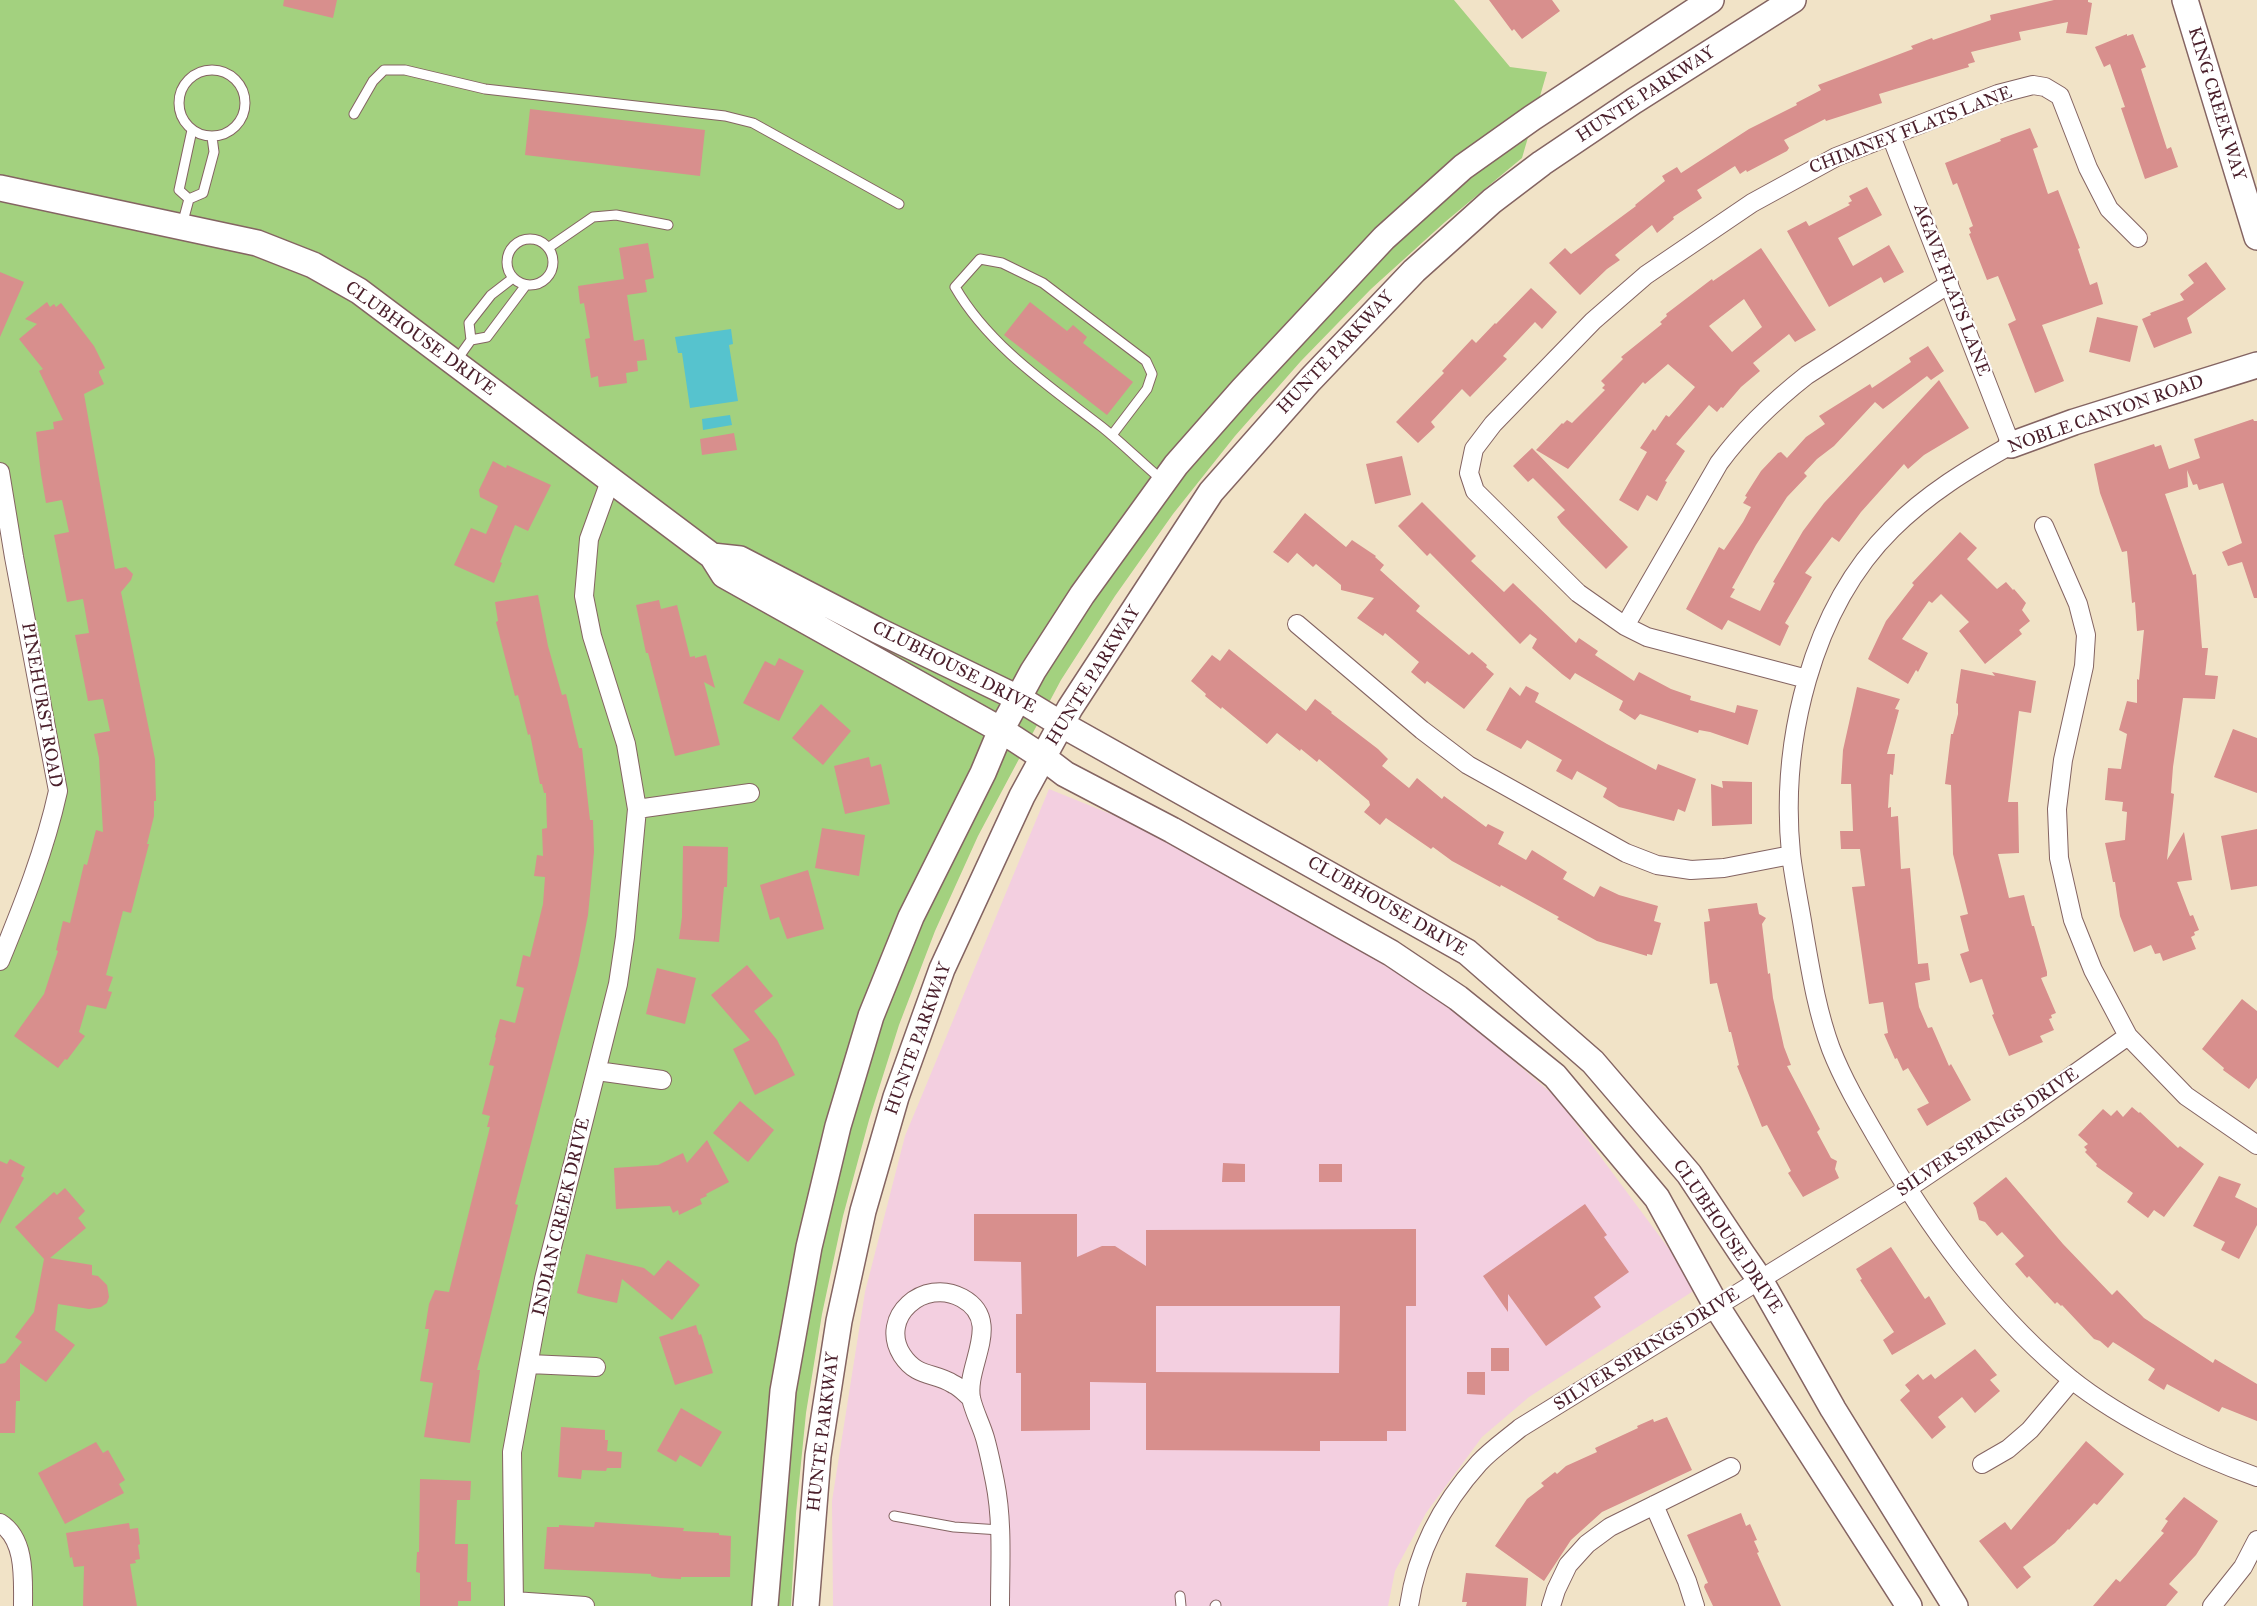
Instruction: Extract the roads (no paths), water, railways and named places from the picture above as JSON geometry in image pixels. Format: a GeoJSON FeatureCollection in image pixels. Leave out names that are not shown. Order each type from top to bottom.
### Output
{"type":"FeatureCollection","features":[{"type":"Feature","properties":{"kind":"street"},"geometry":{"type":"LineString","coordinates":[[765,1606],[783,1391],[809,1247],[838,1126],[871,1016],[911,917],[982,773],[1001,730],[1033,671],[1082,595],[1164,481],[1243,388],[1384,238],[1463,167],[1532,118],[1711,0]]}},
{"type":"Feature","properties":{"kind":"street","name":"HUNTE PARKWAY"},"geometry":{"type":"LineString","coordinates":[[806,1606],[818,1456],[839,1321],[864,1210],[896,1097],[942,969],[1022,796],[1061,724],[1211,492],[1297,394],[1414,271],[1492,201],[1542,163],[1634,101],[1793,0]]}},
{"type":"Feature","properties":{"kind":"street","name":"KING CREEK WAY"},"geometry":{"type":"LineString","coordinates":[[2185,0],[2257,237]]}},
{"type":"Feature","properties":{"kind":"street","name":"CHIMNEY FLATS LANE"},"geometry":{"type":"LineString","coordinates":[[1807,679],[1647,637],[1625,626],[1578,593],[1474,491],[1469,473],[1474,450],[1493,424],[1593,321],[1646,276],[1752,204],[1812,169],[1998,94],[2033,85],[2045,87],[2060,96],[2088,168],[2109,210],[2138,238]]}},
{"type":"Feature","properties":{"kind":"street","name":"AGAVE FLATS LANE"},"geometry":{"type":"LineString","coordinates":[[1891,136],[2011,445]]}},
{"type":"Feature","properties":{"kind":"street","name":"CLUBHOUSE DRIVE"},"geometry":{"type":"LineString","coordinates":[[0,188],[257,243],[313,265],[359,291],[712,556],[724,575],[1001,730],[1065,774],[1172,830],[1391,953],[1458,998],[1512,1039],[1556,1076],[1657,1198],[1717,1307],[1908,1606]]}},
{"type":"Feature","properties":{"kind":"street"},"geometry":{"type":"LineString","coordinates":[[1625,626],[1719,463],[1735,441],[1785,392],[1807,375],[1949,284]]}},
{"type":"Feature","properties":{"kind":"street","name":"NOBLE CANYON ROAD"},"geometry":{"type":"LineString","coordinates":[[2257,365],[2074,422],[2011,445],[1955,478],[1926,499],[1890,530],[1845,590],[1824,630],[1807,679],[1795,735],[1790,784],[1791,855],[1815,1001],[1832,1050],[1850,1090],[1907,1189],[1951,1254],[1971,1278],[2012,1324],[2072,1380],[2115,1410],[2168,1438],[2224,1466],[2257,1477]]}},
{"type":"Feature","properties":{"kind":"street","name":"PINEHURST ROAD"},"geometry":{"type":"LineString","coordinates":[[0,472],[58,791],[50,828],[39,862],[0,961]]}},
{"type":"Feature","properties":{"kind":"street","name":"INDIAN CREEK DRIVE"},"geometry":{"type":"LineString","coordinates":[[514,1604],[512,1452],[530,1364],[544,1279],[618,984],[624,946],[637,809],[626,744],[592,636],[584,596],[590,539],[610,481]]}},
{"type":"Feature","properties":{"kind":"street"},"geometry":{"type":"LineString","coordinates":[[2044,526],[2078,604],[2086,635],[2084,666],[2063,760],[2057,809],[2060,858],[2072,920],[2093,970],[2128,1036],[2186,1096],[2257,1145]]}},
{"type":"Feature","properties":{"kind":"street","name":"CLUBHOUSE DRIVE"},"geometry":{"type":"LineString","coordinates":[[712,556],[740,558],[877,630],[1018,698],[1467,952],[1593,1062],[1689,1174],[1760,1280],[1833,1409],[1955,1606]]}},
{"type":"Feature","properties":{"kind":"street"},"geometry":{"type":"LineString","coordinates":[[1297,624],[1422,730],[1468,765],[1626,854],[1657,865],[1691,870],[1724,868],[1791,855]]}},
{"type":"Feature","properties":{"kind":"street"},"geometry":{"type":"LineString","coordinates":[[637,809],[750,793]]}},
{"type":"Feature","properties":{"kind":"street","name":"SILVER SPRINGS DRIVE"},"geometry":{"type":"LineString","coordinates":[[1409,1606],[1411,1591],[1424,1546],[1453,1494],[1481,1461],[1520,1428],[1907,1189],[2018,1114],[2128,1036]]}},
{"type":"Feature","properties":{"kind":"street"},"geometry":{"type":"LineString","coordinates":[[597,1071],[662,1080]]}},
{"type":"Feature","properties":{"kind":"street"},"geometry":{"type":"LineString","coordinates":[[971,1398],[953,1383],[922,1373],[910,1365],[901,1353],[897,1340],[902,1312],[912,1301],[924,1294],[938,1291],[952,1293],[964,1299],[974,1309],[981,1322],[983,1335],[971,1376],[971,1398],[985,1437],[996,1483],[1000,1530],[1000,1606]]}},
{"type":"Feature","properties":{"kind":"street"},"geometry":{"type":"LineString","coordinates":[[530,1364],[596,1367]]}},
{"type":"Feature","properties":{"kind":"street"},"geometry":{"type":"LineString","coordinates":[[1982,1464],[2008,1449],[2024,1435],[2072,1380]]}},
{"type":"Feature","properties":{"kind":"street"},"geometry":{"type":"LineString","coordinates":[[1551,1606],[1556,1590],[1568,1565],[1587,1544],[1610,1527],[1732,1468]]}},
{"type":"Feature","properties":{"kind":"street"},"geometry":{"type":"LineString","coordinates":[[1654,1505],[1687,1581],[1695,1606]]}},
{"type":"Feature","properties":{"kind":"street"},"geometry":{"type":"LineString","coordinates":[[4,1526],[20,1554],[23,1606]]}},
{"type":"Feature","properties":{"kind":"street"},"geometry":{"type":"LineString","coordinates":[[2212,1606],[2243,1566],[2257,1540]]}},
{"type":"Feature","properties":{"kind":"street"},"geometry":{"type":"LineString","coordinates":[[514,1604],[585,1606]]}},
{"type":"Feature","properties":{"kind":"lane"},"geometry":{"type":"LineString","coordinates":[[205,70],[227,73],[236,80],[245,100],[244,112],[240,122],[223,135],[212,137],[201,135],[192,130],[184,122],[178,102],[180,91],[194,74],[205,70]]}},
{"type":"Feature","properties":{"kind":"lane"},"geometry":{"type":"LineString","coordinates":[[354,114],[373,81],[384,70],[405,70],[484,89],[725,116],[753,123],[899,204]]}},
{"type":"Feature","properties":{"kind":"lane"},"geometry":{"type":"LineString","coordinates":[[189,199],[179,190],[192,130]]}},
{"type":"Feature","properties":{"kind":"lane"},"geometry":{"type":"LineString","coordinates":[[189,199],[203,193],[214,152],[212,137]]}},
{"type":"Feature","properties":{"kind":"lane"},"geometry":{"type":"LineString","coordinates":[[182,227],[189,199]]}},
{"type":"Feature","properties":{"kind":"lane"},"geometry":{"type":"LineString","coordinates":[[548,248],[593,217],[616,214],[668,225]]}},
{"type":"Feature","properties":{"kind":"lane"},"geometry":{"type":"LineString","coordinates":[[530,239],[537,240],[548,248],[553,262],[548,276],[542,282],[526,285],[513,278],[506,263],[511,248],[517,243],[530,239]]}},
{"type":"Feature","properties":{"kind":"lane"},"geometry":{"type":"LineString","coordinates":[[1112,435],[1147,389],[1152,374],[1146,361],[1043,283],[1002,263],[980,259],[955,287],[965,305],[1011,355],[1112,435],[1164,481]]}},
{"type":"Feature","properties":{"kind":"lane"},"geometry":{"type":"LineString","coordinates":[[471,340],[469,323],[491,295],[513,278]]}},
{"type":"Feature","properties":{"kind":"lane"},"geometry":{"type":"LineString","coordinates":[[454,363],[471,340],[487,337],[526,285]]}},
{"type":"Feature","properties":{"kind":"lane"},"geometry":{"type":"LineString","coordinates":[[894,1516],[954,1527],[1000,1530]]}},
{"type":"Feature","properties":{"kind":"lane"},"geometry":{"type":"LineString","coordinates":[[1180,1596],[1181,1606]]}},
{"type":"Feature","properties":{"kind":"water"},"geometry":{"type":"Polygon","coordinates":[[[731,329],[733,344],[729,345],[738,401],[690,408],[682,353],[678,353],[675,337],[731,329]]]}},
{"type":"Feature","properties":{"kind":"water"},"geometry":{"type":"Polygon","coordinates":[[[730,415],[732,425],[703,430],[702,419],[730,415]]]}}]}
